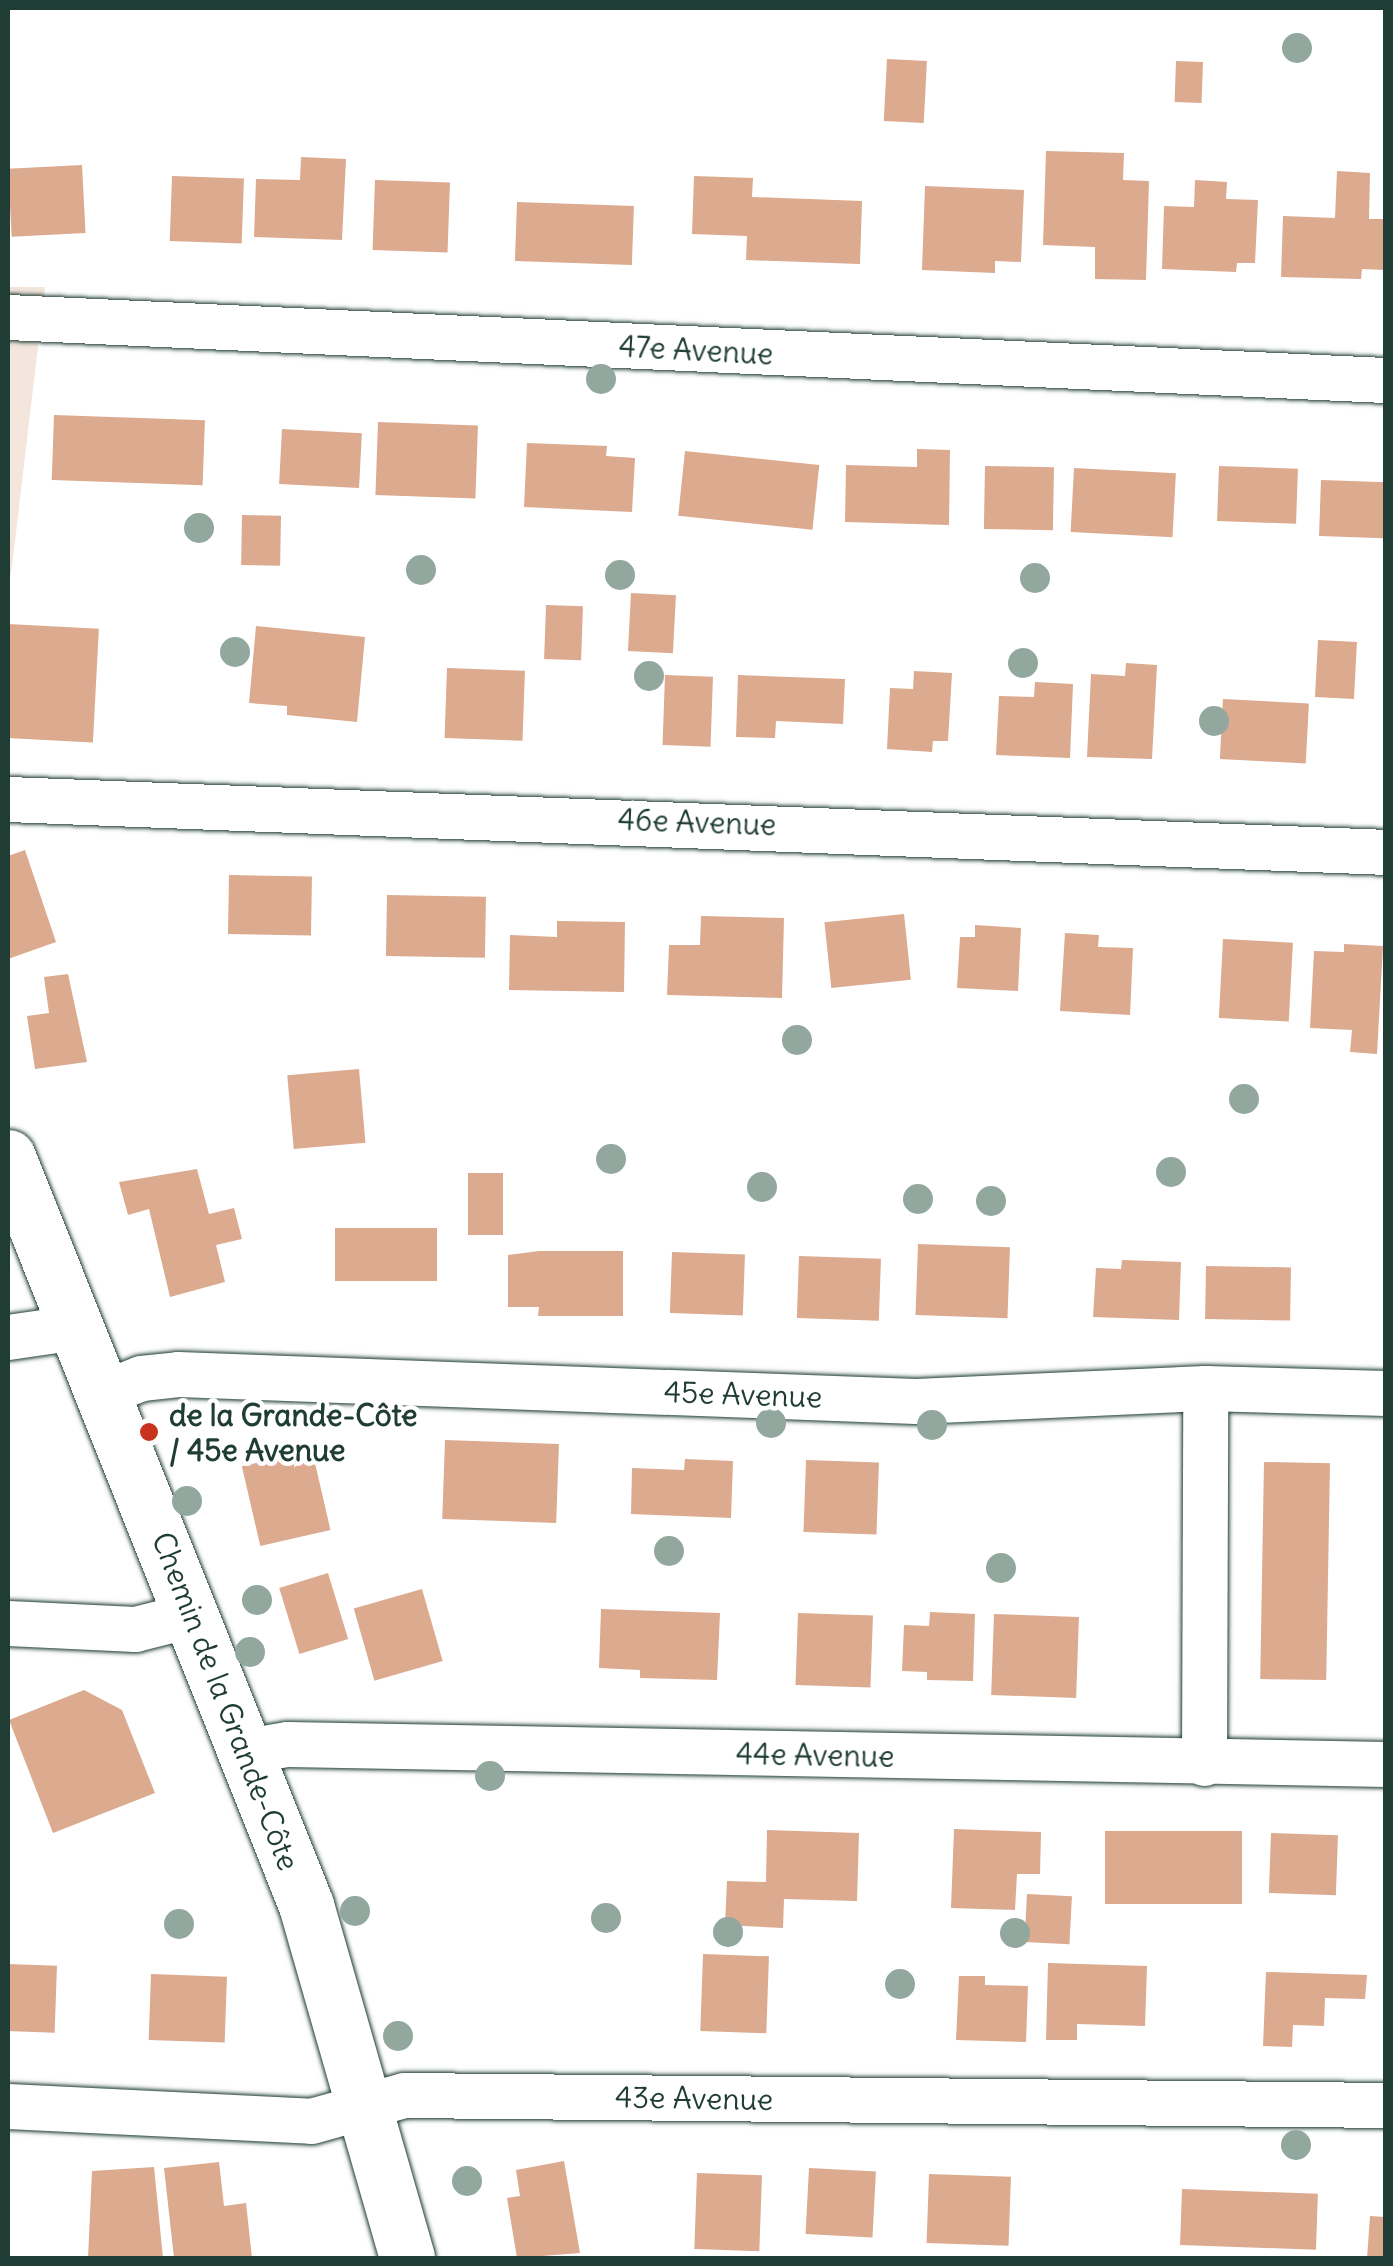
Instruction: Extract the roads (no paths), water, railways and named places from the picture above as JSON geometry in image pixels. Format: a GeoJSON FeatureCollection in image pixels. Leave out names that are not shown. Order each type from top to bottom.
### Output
{"type":"FeatureCollection","features":[{"type":"Feature","properties":{"kind":"main road","name":"Chemin de la Grande-Côte"},"geometry":{"type":"LineString","coordinates":[[8,1157],[194,1614],[306,1905],[368,2108],[407,2258]]}},
{"type":"Feature","properties":{"kind":"street","name":"47e Avenue"},"geometry":{"type":"LineString","coordinates":[[8,317],[1386,380]]}},
{"type":"Feature","properties":{"kind":"street","name":"46e Avenue"},"geometry":{"type":"LineString","coordinates":[[8,799],[1386,852]]}},
{"type":"Feature","properties":{"kind":"street"},"geometry":{"type":"LineString","coordinates":[[8,1337],[76,1327]]}},
{"type":"Feature","properties":{"kind":"street","name":"45e Avenue"},"geometry":{"type":"LineString","coordinates":[[103,1393],[141,1378],[178,1374],[916,1401],[1205,1388],[1386,1393]]}},
{"type":"Feature","properties":{"kind":"street"},"geometry":{"type":"LineString","coordinates":[[1204,1763],[1205,1388]]}},
{"type":"Feature","properties":{"kind":"street"},"geometry":{"type":"LineString","coordinates":[[8,1623],[136,1629],[194,1614]]}},
{"type":"Feature","properties":{"kind":"street","name":"44e Avenue"},"geometry":{"type":"LineString","coordinates":[[246,1751],[307,1745],[1386,1764]]}},
{"type":"Feature","properties":{"kind":"street","name":"43e Avenue"},"geometry":{"type":"LineString","coordinates":[[8,2106],[310,2121],[404,2095],[1386,2105]]}},
{"type":"Feature","properties":{"kind":"place","name":"de la Grande-Côte / 45e Avenue"},"geometry":{"type":"Point","coordinates":[149,1432]}}]}
